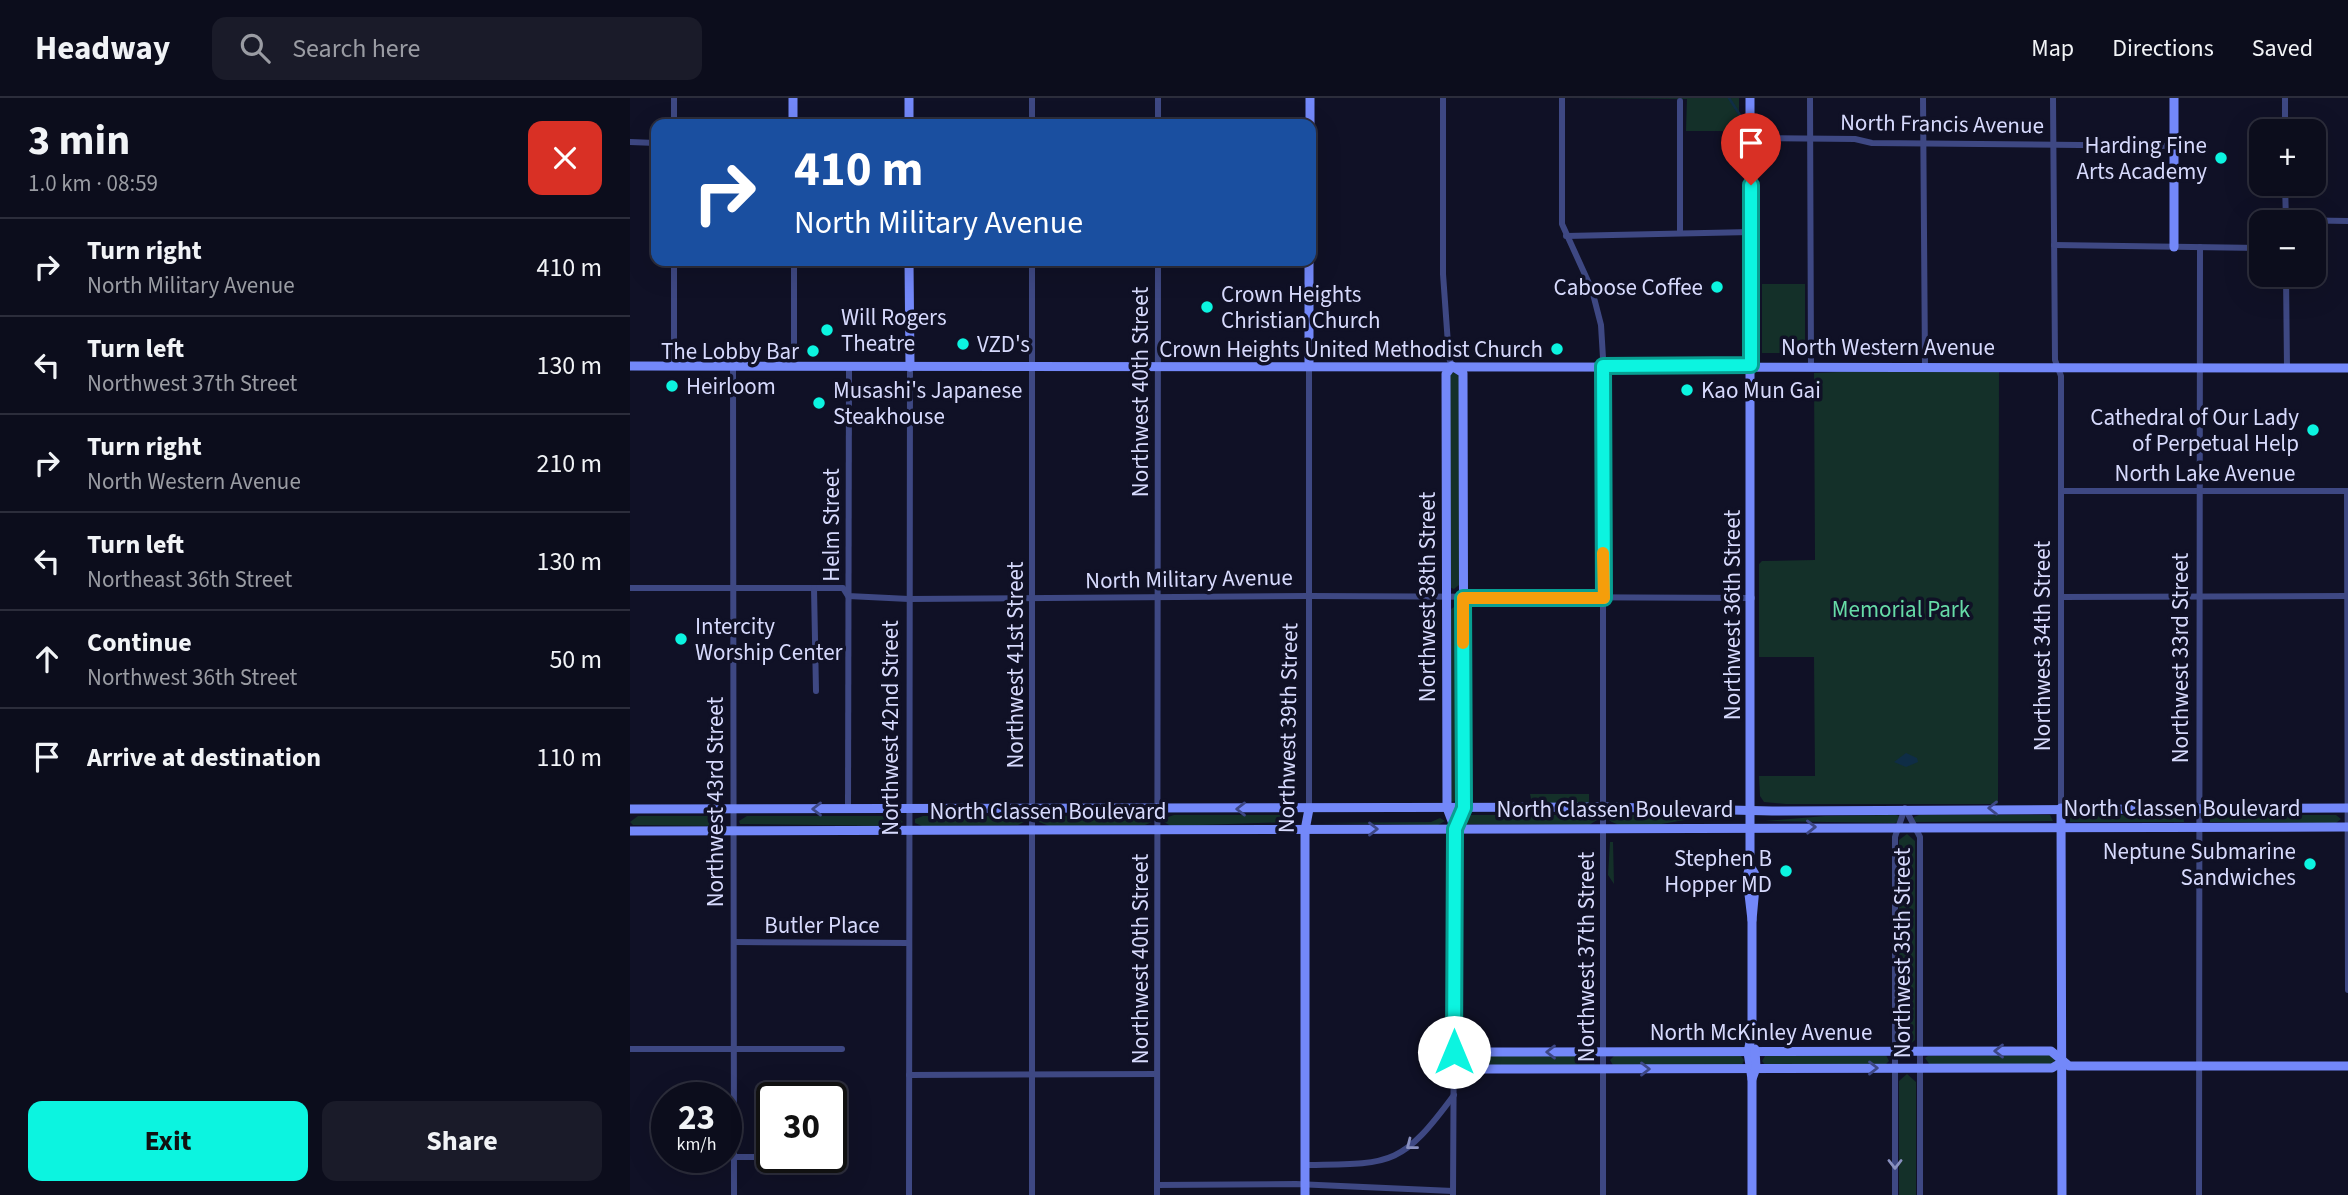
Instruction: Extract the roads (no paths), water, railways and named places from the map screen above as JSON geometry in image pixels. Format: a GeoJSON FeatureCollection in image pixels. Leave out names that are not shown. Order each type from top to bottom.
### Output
{"type":"FeatureCollection","features":[{"type":"Feature","properties":{"kind":"street"},"geometry":{"type":"LineString","coordinates":[[674,98],[674,119]]}},
{"type":"Feature","properties":{"kind":"street"},"geometry":{"type":"LineString","coordinates":[[793,98],[793,119]]}},
{"type":"Feature","properties":{"kind":"street"},"geometry":{"type":"LineString","coordinates":[[909,98],[909,119]]}},
{"type":"Feature","properties":{"kind":"street"},"geometry":{"type":"LineString","coordinates":[[1032,98],[1032,119]]}},
{"type":"Feature","properties":{"kind":"street"},"geometry":{"type":"LineString","coordinates":[[1158,98],[1158,119]]}},
{"type":"Feature","properties":{"kind":"street"},"geometry":{"type":"LineString","coordinates":[[1310,98],[1310,119]]}},
{"type":"Feature","properties":{"kind":"street","name":"Northwest 38th Street"},"geometry":{"type":"LineString","coordinates":[[1443,98],[1443,284],[1449,358],[1452,366],[1463,373],[1464,808],[1455,829]]}},
{"type":"Feature","properties":{"kind":"street","name":"Northwest 37th Street"},"geometry":{"type":"LineString","coordinates":[[1562,98],[1562,219],[1566,236],[1596,303],[1603,366],[1603,1195]]}},
{"type":"Feature","properties":{"kind":"street"},"geometry":{"type":"LineString","coordinates":[[1566,236],[1751,232],[1750,98]]}},
{"type":"Feature","properties":{"kind":"street"},"geometry":{"type":"LineString","coordinates":[[1811,98],[1811,365]]}},
{"type":"Feature","properties":{"kind":"street"},"geometry":{"type":"LineString","coordinates":[[1923,98],[1925,366]]}},
{"type":"Feature","properties":{"kind":"street","name":"Northwest 34th Street"},"geometry":{"type":"LineString","coordinates":[[2053,98],[2056,368],[2061,376],[2062,1195]]}},
{"type":"Feature","properties":{"kind":"street"},"geometry":{"type":"LineString","coordinates":[[2174,98],[2174,247]]}},
{"type":"Feature","properties":{"kind":"street"},"geometry":{"type":"LineString","coordinates":[[2285,98],[2285,119]]}},
{"type":"Feature","properties":{"kind":"street"},"geometry":{"type":"LineString","coordinates":[[1680,101],[1680,233]]}},
{"type":"Feature","properties":{"kind":"street","name":"North Francis Avenue"},"geometry":{"type":"LineString","coordinates":[[1751,138],[1923,144],[2174,146]]}},
{"type":"Feature","properties":{"kind":"street"},"geometry":{"type":"LineString","coordinates":[[630,142],[651,143]]}},
{"type":"Feature","properties":{"kind":"street"},"geometry":{"type":"LineString","coordinates":[[2326,221],[2348,221]]}},
{"type":"Feature","properties":{"kind":"street","name":"Northwest 36th Street"},"geometry":{"type":"LineString","coordinates":[[1751,232],[1751,866],[1756,876],[1752,920],[1752,1195]]}},
{"type":"Feature","properties":{"kind":"street"},"geometry":{"type":"LineString","coordinates":[[2054,245],[2249,248]]}},
{"type":"Feature","properties":{"kind":"street","name":"Northwest 33rd Street"},"geometry":{"type":"LineString","coordinates":[[2199,1195],[2200,247]]}},
{"type":"Feature","properties":{"kind":"street"},"geometry":{"type":"LineString","coordinates":[[674,266],[674,367]]}},
{"type":"Feature","properties":{"kind":"street"},"geometry":{"type":"LineString","coordinates":[[794,266],[794,367]]}},
{"type":"Feature","properties":{"kind":"street","name":"Northwest 42nd Street"},"geometry":{"type":"LineString","coordinates":[[909,266],[909,1195]]}},
{"type":"Feature","properties":{"kind":"street","name":"Northwest 41st Street"},"geometry":{"type":"LineString","coordinates":[[1032,266],[1032,1195]]}},
{"type":"Feature","properties":{"kind":"street","name":"Northwest 40th Street"},"geometry":{"type":"LineString","coordinates":[[1157,1195],[1158,266]]}},
{"type":"Feature","properties":{"kind":"street","name":"Northwest 39th Street"},"geometry":{"type":"LineString","coordinates":[[1305,1190],[1305,830],[1309,808],[1309,266]]}},
{"type":"Feature","properties":{"kind":"street"},"geometry":{"type":"LineString","coordinates":[[2286,287],[2287,368]]}},
{"type":"Feature","properties":{"kind":"street","name":"North Western Avenue"},"geometry":{"type":"LineString","coordinates":[[630,366],[1811,365],[2348,368]]}},
{"type":"Feature","properties":{"kind":"street","name":"Northwest 43rd Street"},"geometry":{"type":"LineString","coordinates":[[733,366],[734,1082]]}},
{"type":"Feature","properties":{"kind":"street","name":"Northwest 38th Street"},"geometry":{"type":"LineString","coordinates":[[1452,366],[1446,374],[1446,598],[1447,808],[1455,829],[1454,1193]]}},
{"type":"Feature","properties":{"kind":"street","name":"Helm Street"},"geometry":{"type":"LineString","coordinates":[[848,808],[849,367]]}},
{"type":"Feature","properties":{"kind":"street","name":"North Lake Avenue"},"geometry":{"type":"LineString","coordinates":[[2061,491],[2347,491]]}},
{"type":"Feature","properties":{"kind":"street"},"geometry":{"type":"LineString","coordinates":[[2347,491],[2348,990]]}},
{"type":"Feature","properties":{"kind":"street","name":"North Military Avenue"},"geometry":{"type":"LineString","coordinates":[[630,588],[843,588],[848,596],[909,599],[1309,596],[1752,598]]}},
{"type":"Feature","properties":{"kind":"street"},"geometry":{"type":"LineString","coordinates":[[814,588],[816,691]]}},
{"type":"Feature","properties":{"kind":"street"},"geometry":{"type":"LineString","coordinates":[[2061,597],[2348,596]]}},
{"type":"Feature","properties":{"kind":"street","name":"Northwest 35th Street"},"geometry":{"type":"LineString","coordinates":[[1905,808],[1920,837],[1920,1195]]}},
{"type":"Feature","properties":{"kind":"street","name":"Northwest 35th Street"},"geometry":{"type":"LineString","coordinates":[[1895,1195],[1895,837],[1905,808]]}},
{"type":"Feature","properties":{"kind":"street","name":"North Classen Boulevard"},"geometry":{"type":"LineString","coordinates":[[630,809],[2348,808]]}},
{"type":"Feature","properties":{"kind":"street","name":"North Classen Boulevard"},"geometry":{"type":"LineString","coordinates":[[630,831],[2348,827]]}},
{"type":"Feature","properties":{"kind":"street","name":"Butler Place"},"geometry":{"type":"LineString","coordinates":[[734,942],[909,943]]}},
{"type":"Feature","properties":{"kind":"street"},"geometry":{"type":"LineString","coordinates":[[630,1049],[842,1049]]}},
{"type":"Feature","properties":{"kind":"street","name":"North McKinley Avenue"},"geometry":{"type":"LineString","coordinates":[[1454,1052],[2051,1051],[2069,1066],[2348,1066]]}},
{"type":"Feature","properties":{"kind":"street","name":"North McKinley Avenue"},"geometry":{"type":"LineString","coordinates":[[1454,1069],[2052,1068],[2062,1062]]}},
{"type":"Feature","properties":{"kind":"street"},"geometry":{"type":"LineString","coordinates":[[909,1075],[1157,1074]]}},
{"type":"Feature","properties":{"kind":"street"},"geometry":{"type":"LineString","coordinates":[[1305,1166],[1371,1165],[1390,1158],[1410,1148],[1427,1131],[1455,1093]]}},
{"type":"Feature","properties":{"kind":"street","name":"Northwest 43rd Street"},"geometry":{"type":"LineString","coordinates":[[734,1173],[734,1195]]}},
{"type":"Feature","properties":{"kind":"street"},"geometry":{"type":"LineString","coordinates":[[1157,1185],[1454,1193]]}},
{"type":"Feature","properties":{"kind":"water"},"geometry":{"type":"Polygon","coordinates":[[[1906,753],[1917,758],[1918,762],[1906,767],[1894,762],[1906,753]]]}},
{"type":"Feature","properties":{"kind":"waterway"},"geometry":{"type":"LineString","coordinates":[[1729,98],[1740,115]]}},
{"type":"Feature","properties":{"kind":"place","name":"Harding Fine Arts Academy"},"geometry":{"type":"Point","coordinates":[2221,158]}},
{"type":"Feature","properties":{"kind":"place","name":"Caboose Coffee"},"geometry":{"type":"Point","coordinates":[1717,287]}},
{"type":"Feature","properties":{"kind":"place","name":"Crown Heights Christian Church"},"geometry":{"type":"Point","coordinates":[1207,307]}},
{"type":"Feature","properties":{"kind":"place","name":"Will Rogers Theatre"},"geometry":{"type":"Point","coordinates":[827,330]}},
{"type":"Feature","properties":{"kind":"place","name":"VZD's"},"geometry":{"type":"Point","coordinates":[963,344]}},
{"type":"Feature","properties":{"kind":"place","name":"Crown Heights United Methodist Church"},"geometry":{"type":"Point","coordinates":[1557,349]}},
{"type":"Feature","properties":{"kind":"place","name":"The Lobby Bar"},"geometry":{"type":"Point","coordinates":[813,351]}},
{"type":"Feature","properties":{"kind":"place","name":"Heirloom"},"geometry":{"type":"Point","coordinates":[672,386]}},
{"type":"Feature","properties":{"kind":"place","name":"Kao Mun Gai"},"geometry":{"type":"Point","coordinates":[1687,390]}},
{"type":"Feature","properties":{"kind":"place","name":"Musashi's Japanese Steakhouse"},"geometry":{"type":"Point","coordinates":[819,403]}},
{"type":"Feature","properties":{"kind":"place","name":"Cathedral of Our Lady of Perpetual Help"},"geometry":{"type":"Point","coordinates":[2313,430]}},
{"type":"Feature","properties":{"kind":"place","name":"Intercity Worship Center"},"geometry":{"type":"Point","coordinates":[681,639]}},
{"type":"Feature","properties":{"kind":"place","name":"Neptune Submarine Sandwiches"},"geometry":{"type":"Point","coordinates":[2310,864]}},
{"type":"Feature","properties":{"kind":"place","name":"Stephen B Hopper MD"},"geometry":{"type":"Point","coordinates":[1786,871]}},
{"type":"Feature","properties":{"kind":"park label","name":"Memorial Park"},"geometry":{"type":"Point","coordinates":[1901,609]}}]}
